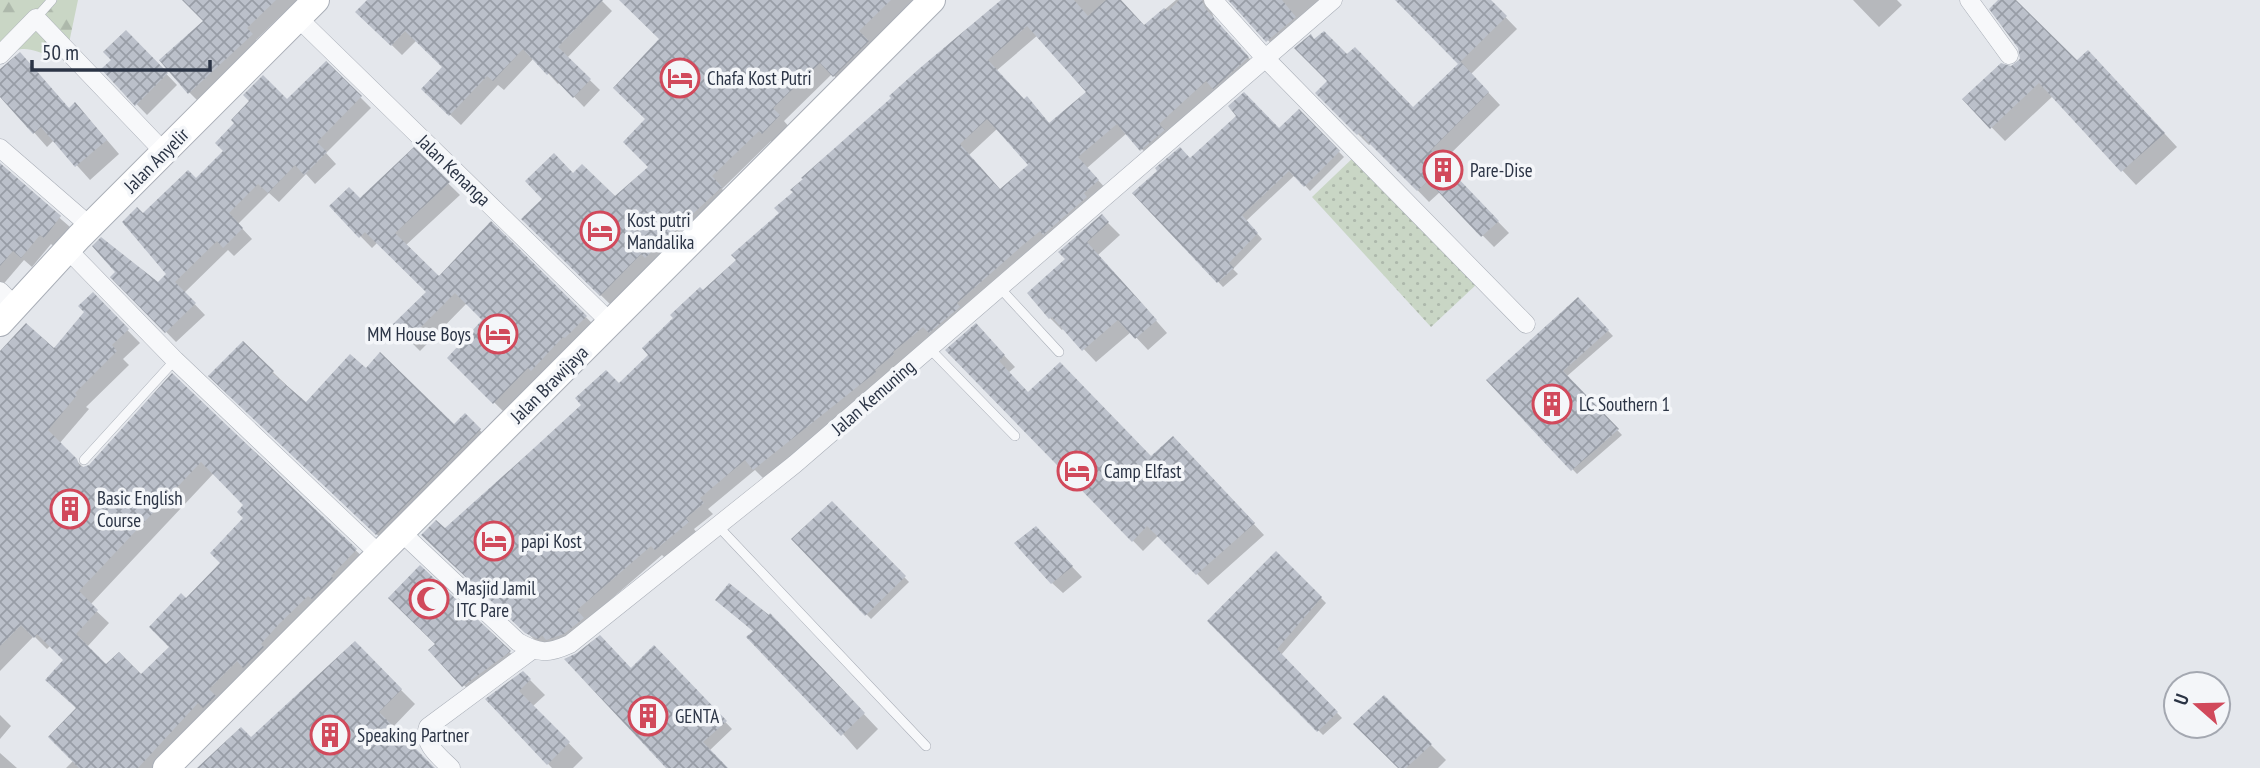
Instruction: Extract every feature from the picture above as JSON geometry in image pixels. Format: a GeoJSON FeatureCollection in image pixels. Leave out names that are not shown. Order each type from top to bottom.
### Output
{"type":"FeatureCollection","features":[{"type":"Feature","properties":{"kind":"main road","name":"Jalan Brawijaya"},"geometry":{"type":"LineString","coordinates":[[166,768],[932,0]]}},
{"type":"Feature","properties":{"kind":"main road","name":"Jalan Anyelir"},"geometry":{"type":"LineString","coordinates":[[5,307],[68,250],[307,9]]}},
{"type":"Feature","properties":{"kind":"street"},"geometry":{"type":"LineString","coordinates":[[1213,0],[1266,59],[1526,324]]}},
{"type":"Feature","properties":{"kind":"street","name":"Jalan Kemuning"},"geometry":{"type":"LineString","coordinates":[[532,650],[550,653],[570,644],[794,464],[1333,0]]}},
{"type":"Feature","properties":{"kind":"street"},"geometry":{"type":"LineString","coordinates":[[1969,0],[2009,55]]}},
{"type":"Feature","properties":{"kind":"street","name":"Jalan Kenanga"},"geometry":{"type":"LineString","coordinates":[[307,9],[611,323]]}},
{"type":"Feature","properties":{"kind":"street"},"geometry":{"type":"LineString","coordinates":[[0,55],[36,18],[164,152]]}},
{"type":"Feature","properties":{"kind":"street"},"geometry":{"type":"LineString","coordinates":[[0,148],[90,226]]}},
{"type":"Feature","properties":{"kind":"street"},"geometry":{"type":"LineString","coordinates":[[68,250],[175,360],[379,554]]}},
{"type":"Feature","properties":{"kind":"street"},"geometry":{"type":"LineString","coordinates":[[401,532],[518,642],[532,650],[428,727],[428,742],[451,768]]}},
{"type":"Feature","properties":{"kind":"lane"},"geometry":{"type":"LineString","coordinates":[[36,18],[52,0]]}},
{"type":"Feature","properties":{"kind":"lane"},"geometry":{"type":"LineString","coordinates":[[1000,288],[1059,352]]}},
{"type":"Feature","properties":{"kind":"lane"},"geometry":{"type":"LineString","coordinates":[[929,348],[1015,436]]}},
{"type":"Feature","properties":{"kind":"lane"},"geometry":{"type":"LineString","coordinates":[[83,460],[175,360]]}},
{"type":"Feature","properties":{"kind":"lane"},"geometry":{"type":"LineString","coordinates":[[717,525],[926,746]]}},
{"type":"Feature","properties":{"kind":"green space"},"geometry":{"type":"Polygon","coordinates":[[[0,0],[78,0],[69,43],[55,57],[22,49],[0,58],[0,0]]]}},
{"type":"Feature","properties":{"kind":"green space"},"geometry":{"type":"Polygon","coordinates":[[[1356,155],[1478,283],[1431,327],[1312,197],[1356,155]]]}},
{"type":"Feature","properties":{"kind":"building"},"geometry":{"type":"Polygon","coordinates":[[[182,0],[276,0],[247,28],[253,34],[188,94],[159,60],[203,21],[182,0]]]}},
{"type":"Feature","properties":{"kind":"building"},"geometry":{"type":"Polygon","coordinates":[[[367,0],[603,0],[558,47],[591,79],[573,98],[523,49],[493,81],[487,76],[449,116],[421,89],[442,67],[405,31],[391,46],[355,12],[367,0]]]}},
{"type":"Feature","properties":{"kind":"building"},"geometry":{"type":"Polygon","coordinates":[[[619,0],[891,0],[859,31],[869,41],[833,77],[820,63],[773,108],[780,115],[762,134],[759,131],[712,176],[722,187],[645,258],[641,254],[600,296],[521,219],[542,199],[525,181],[554,153],[573,173],[582,164],[615,196],[648,167],[623,142],[645,119],[613,88],[659,39],[619,0]]]}},
{"type":"Feature","properties":{"kind":"building"},"geometry":{"type":"Polygon","coordinates":[[[1001,0],[1074,0],[1088,16],[1106,0],[1121,0],[1144,25],[1164,8],[1168,11],[1179,0],[1202,0],[1205,8],[1249,57],[1213,89],[1206,81],[1159,124],[1165,130],[1140,151],[1117,124],[1078,157],[1099,180],[1084,193],[1087,197],[1043,235],[1040,231],[1023,245],[957,303],[960,307],[929,333],[923,327],[893,352],[876,372],[753,470],[745,460],[700,498],[704,503],[686,518],[689,522],[655,550],[651,546],[577,610],[584,618],[564,634],[546,640],[542,635],[538,639],[525,633],[421,535],[436,520],[445,528],[581,405],[575,398],[606,370],[619,383],[648,355],[642,348],[673,318],[670,315],[700,287],[703,290],[736,260],[731,255],[779,213],[774,208],[793,192],[790,190],[803,179],[801,178],[891,98],[889,96],[1001,0]],[[1027,26],[988,60],[1024,99],[1027,96],[1049,123],[1086,92],[1027,26]],[[987,119],[960,144],[1000,189],[1028,165],[987,119]]]}},
{"type":"Feature","properties":{"kind":"building"},"geometry":{"type":"Polygon","coordinates":[[[1228,0],[1282,0],[1296,17],[1266,42],[1228,0]]]}},
{"type":"Feature","properties":{"kind":"building"},"geometry":{"type":"Polygon","coordinates":[[[1395,0],[1491,0],[1507,16],[1458,64],[1395,0]]]}},
{"type":"Feature","properties":{"kind":"building"},"geometry":{"type":"Polygon","coordinates":[[[1998,0],[2016,0],[2077,60],[2088,50],[2165,133],[2121,172],[2039,83],[1990,129],[1962,99],[2001,63],[2011,66],[2020,59],[2018,48],[1989,9],[1998,0]]]}},
{"type":"Feature","properties":{"kind":"building"},"geometry":{"type":"Polygon","coordinates":[[[126,30],[168,73],[135,106],[101,69],[111,60],[103,52],[126,30]]]}},
{"type":"Feature","properties":{"kind":"building"},"geometry":{"type":"Polygon","coordinates":[[[1324,31],[1347,54],[1355,47],[1413,107],[1461,62],[1489,92],[1431,150],[1499,221],[1481,237],[1428,181],[1417,191],[1315,93],[1327,81],[1294,48],[1311,34],[1314,39],[1324,31]]]}},
{"type":"Feature","properties":{"kind":"building"},"geometry":{"type":"Polygon","coordinates":[[[20,52],[69,108],[75,102],[107,140],[75,167],[41,127],[33,134],[0,97],[0,69],[20,52]]]}},
{"type":"Feature","properties":{"kind":"building"},"geometry":{"type":"Polygon","coordinates":[[[326,61],[362,96],[317,142],[327,152],[304,175],[295,165],[268,193],[258,184],[229,213],[243,228],[223,248],[217,241],[175,282],[196,303],[165,333],[110,277],[115,272],[92,246],[101,237],[158,282],[166,274],[122,222],[137,207],[143,213],[188,170],[196,178],[223,151],[215,143],[234,123],[231,120],[249,101],[243,95],[263,75],[287,99],[326,61]]]}},
{"type":"Feature","properties":{"kind":"building"},"geometry":{"type":"Polygon","coordinates":[[[1244,92],[1279,128],[1299,109],[1340,151],[1304,187],[1289,171],[1242,215],[1258,233],[1229,263],[1234,268],[1217,283],[1132,193],[1157,171],[1155,168],[1180,147],[1190,158],[1236,116],[1228,106],[1244,92]]]}},
{"type":"Feature","properties":{"kind":"building"},"geometry":{"type":"Polygon","coordinates":[[[414,147],[450,182],[395,233],[439,276],[491,221],[587,316],[531,371],[528,368],[493,404],[447,358],[482,320],[455,293],[407,341],[392,325],[426,292],[365,232],[359,238],[329,206],[349,187],[360,198],[414,147]]]}},
{"type":"Feature","properties":{"kind":"building"},"geometry":{"type":"Polygon","coordinates":[[[0,163],[61,216],[44,238],[40,235],[21,258],[13,251],[0,266],[0,163]]]}},
{"type":"Feature","properties":{"kind":"building"},"geometry":{"type":"Polygon","coordinates":[[[1102,214],[1109,222],[1087,242],[1157,320],[1135,339],[1118,320],[1082,351],[1027,293],[1065,259],[1058,252],[1102,214]]]}},
{"type":"Feature","properties":{"kind":"building"},"geometry":{"type":"Polygon","coordinates":[[[93,292],[129,329],[112,345],[117,351],[75,393],[77,395],[48,430],[77,459],[79,465],[89,465],[172,373],[357,549],[312,599],[308,596],[279,624],[261,644],[264,647],[243,668],[237,661],[209,689],[216,696],[203,708],[198,703],[138,768],[79,768],[48,737],[76,708],[45,680],[63,660],[37,634],[34,638],[21,625],[0,646],[0,351],[26,323],[54,348],[84,312],[78,306],[93,292]],[[201,462],[79,591],[98,610],[76,634],[106,664],[119,652],[141,674],[169,647],[149,627],[181,593],[186,598],[220,563],[210,553],[243,518],[237,512],[243,505],[201,462]]]}},
{"type":"Feature","properties":{"kind":"building","name":"LC Southern 1"},"geometry":{"type":"Polygon","coordinates":[[[1578,297],[1609,330],[1563,371],[1619,429],[1571,471],[1486,380],[1578,297]]]}},
{"type":"Feature","properties":{"kind":"building"},"geometry":{"type":"Polygon","coordinates":[[[976,323],[1005,355],[999,361],[1028,392],[1060,362],[1151,456],[1173,436],[1255,523],[1196,575],[1147,526],[1132,542],[945,350],[976,323]]]}},
{"type":"Feature","properties":{"kind":"building"},"geometry":{"type":"Polygon","coordinates":[[[243,341],[274,371],[272,373],[306,402],[350,354],[366,368],[380,352],[454,424],[465,413],[481,429],[376,535],[208,376],[243,341]]]}},
{"type":"Feature","properties":{"kind":"building"},"geometry":{"type":"Polygon","coordinates":[[[832,501],[906,576],[865,616],[791,539],[832,501]]]}},
{"type":"Feature","properties":{"kind":"building"},"geometry":{"type":"Polygon","coordinates":[[[1036,526],[1073,566],[1051,584],[1014,543],[1036,526]]]}},
{"type":"Feature","properties":{"kind":"building"},"geometry":{"type":"Polygon","coordinates":[[[1276,551],[1322,597],[1277,649],[1338,712],[1317,732],[1207,621],[1276,551]]]}},
{"type":"Feature","properties":{"kind":"building"},"geometry":{"type":"Polygon","coordinates":[[[420,565],[511,651],[462,687],[428,650],[435,644],[388,598],[420,565]]]}},
{"type":"Feature","properties":{"kind":"building"},"geometry":{"type":"Polygon","coordinates":[[[729,583],[769,615],[770,613],[865,713],[841,736],[746,637],[753,631],[715,600],[729,583]]]}},
{"type":"Feature","properties":{"kind":"building","name":"GENTA"},"geometry":{"type":"Polygon","coordinates":[[[600,635],[631,668],[654,645],[727,721],[703,742],[728,768],[666,768],[564,659],[577,653],[600,635]]]}},
{"type":"Feature","properties":{"kind":"building"},"geometry":{"type":"Polygon","coordinates":[[[355,641],[402,689],[379,712],[435,768],[197,768],[241,727],[251,737],[355,641]]]}},
{"type":"Feature","properties":{"kind":"building"},"geometry":{"type":"Polygon","coordinates":[[[523,671],[531,679],[519,691],[570,742],[547,765],[485,699],[523,671]]]}},
{"type":"Feature","properties":{"kind":"building"},"geometry":{"type":"Polygon","coordinates":[[[1384,695],[1432,744],[1406,768],[1398,768],[1353,724],[1384,695]]]}},
{"type":"Feature","properties":{"kind":"place","name":"Chafa Kost Putri"},"geometry":{"type":"Point","coordinates":[680,78]}},
{"type":"Feature","properties":{"kind":"place","name":"Pare-Dise"},"geometry":{"type":"Point","coordinates":[1443,170]}},
{"type":"Feature","properties":{"kind":"place","name":"Kost putri Mandalika"},"geometry":{"type":"Point","coordinates":[600,231]}},
{"type":"Feature","properties":{"kind":"place","name":"MM House Boys"},"geometry":{"type":"Point","coordinates":[498,334]}},
{"type":"Feature","properties":{"kind":"place","name":"LC Southern 1"},"geometry":{"type":"Point","coordinates":[1552,404]}},
{"type":"Feature","properties":{"kind":"place","name":"Camp Elfast"},"geometry":{"type":"Point","coordinates":[1077,471]}},
{"type":"Feature","properties":{"kind":"place","name":"Basic English Course"},"geometry":{"type":"Point","coordinates":[70,509]}},
{"type":"Feature","properties":{"kind":"place","name":"papi Kost"},"geometry":{"type":"Point","coordinates":[494,541]}},
{"type":"Feature","properties":{"kind":"place","name":"Masjid Jamil ITC Pare"},"geometry":{"type":"Point","coordinates":[429,599]}},
{"type":"Feature","properties":{"kind":"place","name":"GENTA"},"geometry":{"type":"Point","coordinates":[648,716]}},
{"type":"Feature","properties":{"kind":"place","name":"Speaking Partner"},"geometry":{"type":"Point","coordinates":[330,735]}}]}
